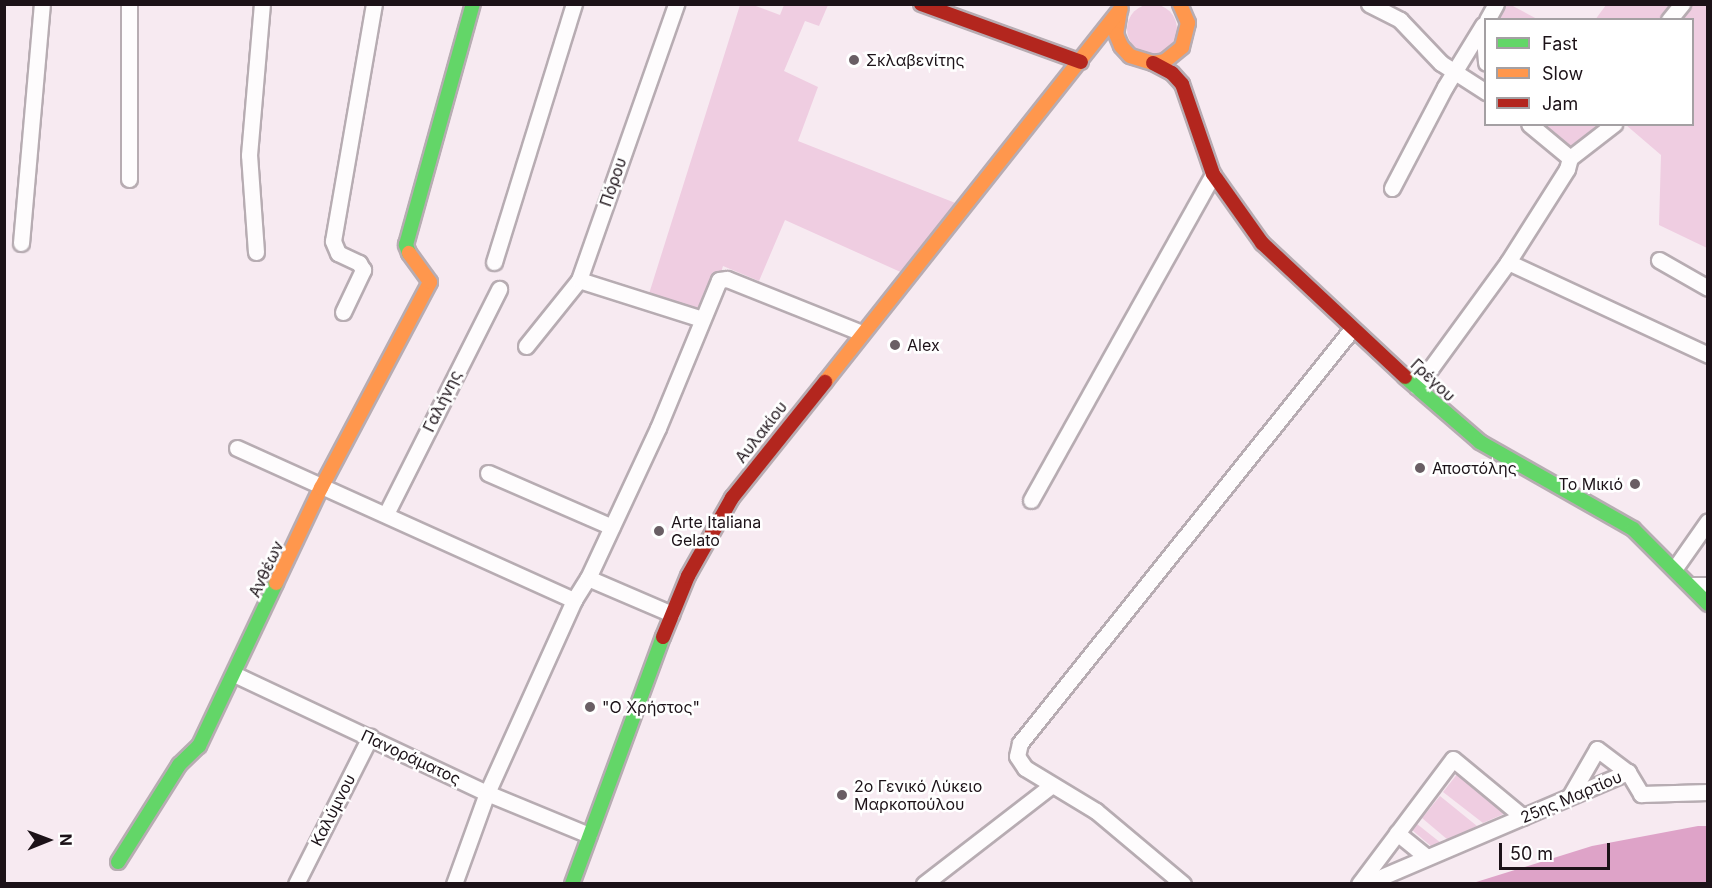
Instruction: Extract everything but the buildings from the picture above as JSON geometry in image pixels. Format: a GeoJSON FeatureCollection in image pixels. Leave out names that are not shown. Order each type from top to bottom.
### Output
{"type":"FeatureCollection","features":[{"type":"Feature","properties":{"kind":"main road","name":"Ανθέων"},"geometry":{"type":"LineString","coordinates":[[118,862],[179,765],[199,746],[236,675],[321,488],[430,282],[426,272],[411,260],[406,245],[473,4]]}},
{"type":"Feature","properties":{"kind":"main road"},"geometry":{"type":"LineString","coordinates":[[1153,63],[1175,56],[1187,29],[1180,4]]}},
{"type":"Feature","properties":{"kind":"main road","name":"Γρέγου"},"geometry":{"type":"LineString","coordinates":[[1188,4],[1187,62],[1196,123]]}},
{"type":"Feature","properties":{"kind":"main road"},"geometry":{"type":"LineString","coordinates":[[929,6],[1081,62],[1100,51],[1130,56]]}},
{"type":"Feature","properties":{"kind":"main road"},"geometry":{"type":"LineString","coordinates":[[1122,7],[1116,34],[1130,56]]}},
{"type":"Feature","properties":{"kind":"main road","name":"Αυλακίου"},"geometry":{"type":"LineString","coordinates":[[573,883],[629,720],[672,614],[707,539],[732,498],[1081,62],[1122,7]]}},
{"type":"Feature","properties":{"kind":"main road","name":"Γρέγου"},"geometry":{"type":"LineString","coordinates":[[1130,56],[1153,63],[1177,77],[1196,123],[1213,174],[1230,203],[1262,243],[1352,329],[1480,442],[1634,529],[1675,568],[1700,585],[1707,604]]}},
{"type":"Feature","properties":{"kind":"street"},"geometry":{"type":"LineString","coordinates":[[21,243],[42,4]]}},
{"type":"Feature","properties":{"kind":"street"},"geometry":{"type":"LineString","coordinates":[[129,4],[129,179]]}},
{"type":"Feature","properties":{"kind":"street"},"geometry":{"type":"LineString","coordinates":[[256,252],[249,155],[262,4]]}},
{"type":"Feature","properties":{"kind":"street"},"geometry":{"type":"LineString","coordinates":[[343,312],[363,270],[359,263],[338,253],[333,241],[374,4]]}},
{"type":"Feature","properties":{"kind":"street"},"geometry":{"type":"LineString","coordinates":[[494,262],[574,4]]}},
{"type":"Feature","properties":{"kind":"street","name":"Πόρου"},"geometry":{"type":"LineString","coordinates":[[526,346],[579,280],[676,4]]}},
{"type":"Feature","properties":{"kind":"street"},"geometry":{"type":"LineString","coordinates":[[1369,4],[1400,20],[1454,72],[1484,91]]}},
{"type":"Feature","properties":{"kind":"street"},"geometry":{"type":"LineString","coordinates":[[1487,18],[1496,4]]}},
{"type":"Feature","properties":{"kind":"street"},"geometry":{"type":"LineString","coordinates":[[1671,18],[1682,4]]}},
{"type":"Feature","properties":{"kind":"street"},"geometry":{"type":"LineString","coordinates":[[1392,188],[1454,72],[1484,24]]}},
{"type":"Feature","properties":{"kind":"street"},"geometry":{"type":"LineString","coordinates":[[1531,126],[1570,158]]}},
{"type":"Feature","properties":{"kind":"street"},"geometry":{"type":"LineString","coordinates":[[1417,387],[1508,262],[1562,181],[1570,158],[1611,126]]}},
{"type":"Feature","properties":{"kind":"street"},"geometry":{"type":"LineString","coordinates":[[1030,500],[1213,174]]}},
{"type":"Feature","properties":{"kind":"street"},"geometry":{"type":"LineString","coordinates":[[1659,260],[1707,288]]}},
{"type":"Feature","properties":{"kind":"street"},"geometry":{"type":"LineString","coordinates":[[1508,262],[1707,355]]}},
{"type":"Feature","properties":{"kind":"street"},"geometry":{"type":"LineString","coordinates":[[454,884],[487,793],[574,600],[588,578],[658,428],[713,287],[718,280],[727,279],[862,333]]}},
{"type":"Feature","properties":{"kind":"street"},"geometry":{"type":"LineString","coordinates":[[579,280],[702,319]]}},
{"type":"Feature","properties":{"kind":"street","name":"Γαλήνης"},"geometry":{"type":"LineString","coordinates":[[386,514],[499,289]]}},
{"type":"Feature","properties":{"kind":"street"},"geometry":{"type":"LineString","coordinates":[[1183,884],[1096,811],[1025,768],[1017,756],[1020,743],[1352,329]]}},
{"type":"Feature","properties":{"kind":"street"},"geometry":{"type":"LineString","coordinates":[[237,448],[321,488],[386,514],[574,600]]}},
{"type":"Feature","properties":{"kind":"street"},"geometry":{"type":"LineString","coordinates":[[488,473],[612,527]]}},
{"type":"Feature","properties":{"kind":"street"},"geometry":{"type":"LineString","coordinates":[[1675,568],[1707,521]]}},
{"type":"Feature","properties":{"kind":"street"},"geometry":{"type":"LineString","coordinates":[[588,578],[672,614]]}},
{"type":"Feature","properties":{"kind":"street","name":"Πανοράματος"},"geometry":{"type":"LineString","coordinates":[[236,675],[487,793],[589,835]]}},
{"type":"Feature","properties":{"kind":"street","name":"Καλύμνου"},"geometry":{"type":"LineString","coordinates":[[296,884],[370,737]]}},
{"type":"Feature","properties":{"kind":"street"},"geometry":{"type":"LineString","coordinates":[[1570,796],[1597,749],[1628,772]]}},
{"type":"Feature","properties":{"kind":"street"},"geometry":{"type":"LineString","coordinates":[[1359,884],[1453,759],[1523,817]]}},
{"type":"Feature","properties":{"kind":"street","name":"25ης Μαρτίου"},"geometry":{"type":"LineString","coordinates":[[1365,884],[1628,772],[1641,794],[1707,792]]}},
{"type":"Feature","properties":{"kind":"street"},"geometry":{"type":"LineString","coordinates":[[924,884],[1052,785]]}},
{"type":"Feature","properties":{"kind":"street"},"geometry":{"type":"LineString","coordinates":[[1397,832],[1426,857]]}},
{"type":"Feature","properties":{"kind":"shaded area"},"geometry":{"type":"Polygon","coordinates":[[[1152,4],[1170,11],[1177,29],[1170,47],[1152,54],[1134,47],[1127,29],[1134,11],[1152,4]]]}},
{"type":"Feature","properties":{"kind":"shaded area"},"geometry":{"type":"Polygon","coordinates":[[[740,5],[753,5],[780,15],[784,5],[828,5],[819,26],[805,21],[784,71],[818,87],[798,141],[963,206],[905,274],[785,220],[759,281],[723,266],[708,316],[648,297],[740,5]]]}},
{"type":"Feature","properties":{"kind":"shaded area"},"geometry":{"type":"Polygon","coordinates":[[[1506,5],[1511,5],[1535,18],[1499,18],[1506,5]]]}},
{"type":"Feature","properties":{"kind":"shaded area"},"geometry":{"type":"Polygon","coordinates":[[[1606,5],[1707,5],[1707,248],[1659,225],[1661,155],[1627,126],[1694,126],[1694,18],[1596,18],[1606,5]]]}},
{"type":"Feature","properties":{"kind":"shaded area"},"geometry":{"type":"Polygon","coordinates":[[[1541,126],[1612,126],[1575,154],[1541,126]]]}},
{"type":"Feature","properties":{"kind":"shaded area"},"geometry":{"type":"Polygon","coordinates":[[[1458,773],[1506,813],[1483,823],[1443,792],[1458,773]]]}},
{"type":"Feature","properties":{"kind":"shaded area"},"geometry":{"type":"Polygon","coordinates":[[[1440,796],[1477,826],[1448,840],[1422,818],[1440,796]]]}},
{"type":"Feature","properties":{"kind":"shaded area"},"geometry":{"type":"Polygon","coordinates":[[[1417,824],[1441,843],[1432,847],[1412,830],[1417,824]]]}},
{"type":"Feature","properties":{"kind":"shaded area"},"geometry":{"type":"Polygon","coordinates":[[[1707,826],[1707,883],[1473,883],[1592,846],[1707,826]]]}},
{"type":"Feature","properties":{"kind":"traffic: fast"},"geometry":{"type":"LineString","coordinates":[[409,253],[406,245],[473,4]]}},
{"type":"Feature","properties":{"kind":"traffic: fast"},"geometry":{"type":"LineString","coordinates":[[1405,377],[1480,442],[1633,529],[1708,604]]}},
{"type":"Feature","properties":{"kind":"traffic: fast"},"geometry":{"type":"LineString","coordinates":[[118,862],[179,765],[199,746],[276,583]]}},
{"type":"Feature","properties":{"kind":"traffic: fast"},"geometry":{"type":"LineString","coordinates":[[572,884],[663,637]]}},
{"type":"Feature","properties":{"kind":"traffic: slow"},"geometry":{"type":"LineString","coordinates":[[1120,10],[1116,34],[1121,46],[1130,56],[1153,63],[1165,61],[1182,47],[1188,23],[1180,4]]}},
{"type":"Feature","properties":{"kind":"traffic: slow"},"geometry":{"type":"LineString","coordinates":[[825,382],[1121,9]]}},
{"type":"Feature","properties":{"kind":"traffic: slow"},"geometry":{"type":"LineString","coordinates":[[276,583],[321,488],[430,282],[409,253]]}},
{"type":"Feature","properties":{"kind":"traffic: jam"},"geometry":{"type":"LineString","coordinates":[[921,4],[1081,62]]}},
{"type":"Feature","properties":{"kind":"traffic: jam"},"geometry":{"type":"LineString","coordinates":[[1153,63],[1172,73],[1182,84],[1213,174],[1262,243],[1405,377]]}},
{"type":"Feature","properties":{"kind":"traffic: jam"},"geometry":{"type":"LineString","coordinates":[[663,637],[688,576],[732,498],[825,382]]}},
{"type":"Feature","properties":{"kind":"place","name":"Σκλαβενίτης"},"geometry":{"type":"Point","coordinates":[854,60]}},
{"type":"Feature","properties":{"kind":"place","name":"Alex"},"geometry":{"type":"Point","coordinates":[895,345]}},
{"type":"Feature","properties":{"kind":"place","name":"Αποστόλης"},"geometry":{"type":"Point","coordinates":[1420,468]}},
{"type":"Feature","properties":{"kind":"place","name":"Το Μικιό"},"geometry":{"type":"Point","coordinates":[1635,484]}},
{"type":"Feature","properties":{"kind":"place","name":"Arte Italiana Gelato"},"geometry":{"type":"Point","coordinates":[659,531]}},
{"type":"Feature","properties":{"kind":"place","name":"\"Ο Χρήστος\""},"geometry":{"type":"Point","coordinates":[590,707]}},
{"type":"Feature","properties":{"kind":"place","name":"2ο Γενικό Λύκειο Μαρκοπούλου"},"geometry":{"type":"Point","coordinates":[842,795]}}]}
